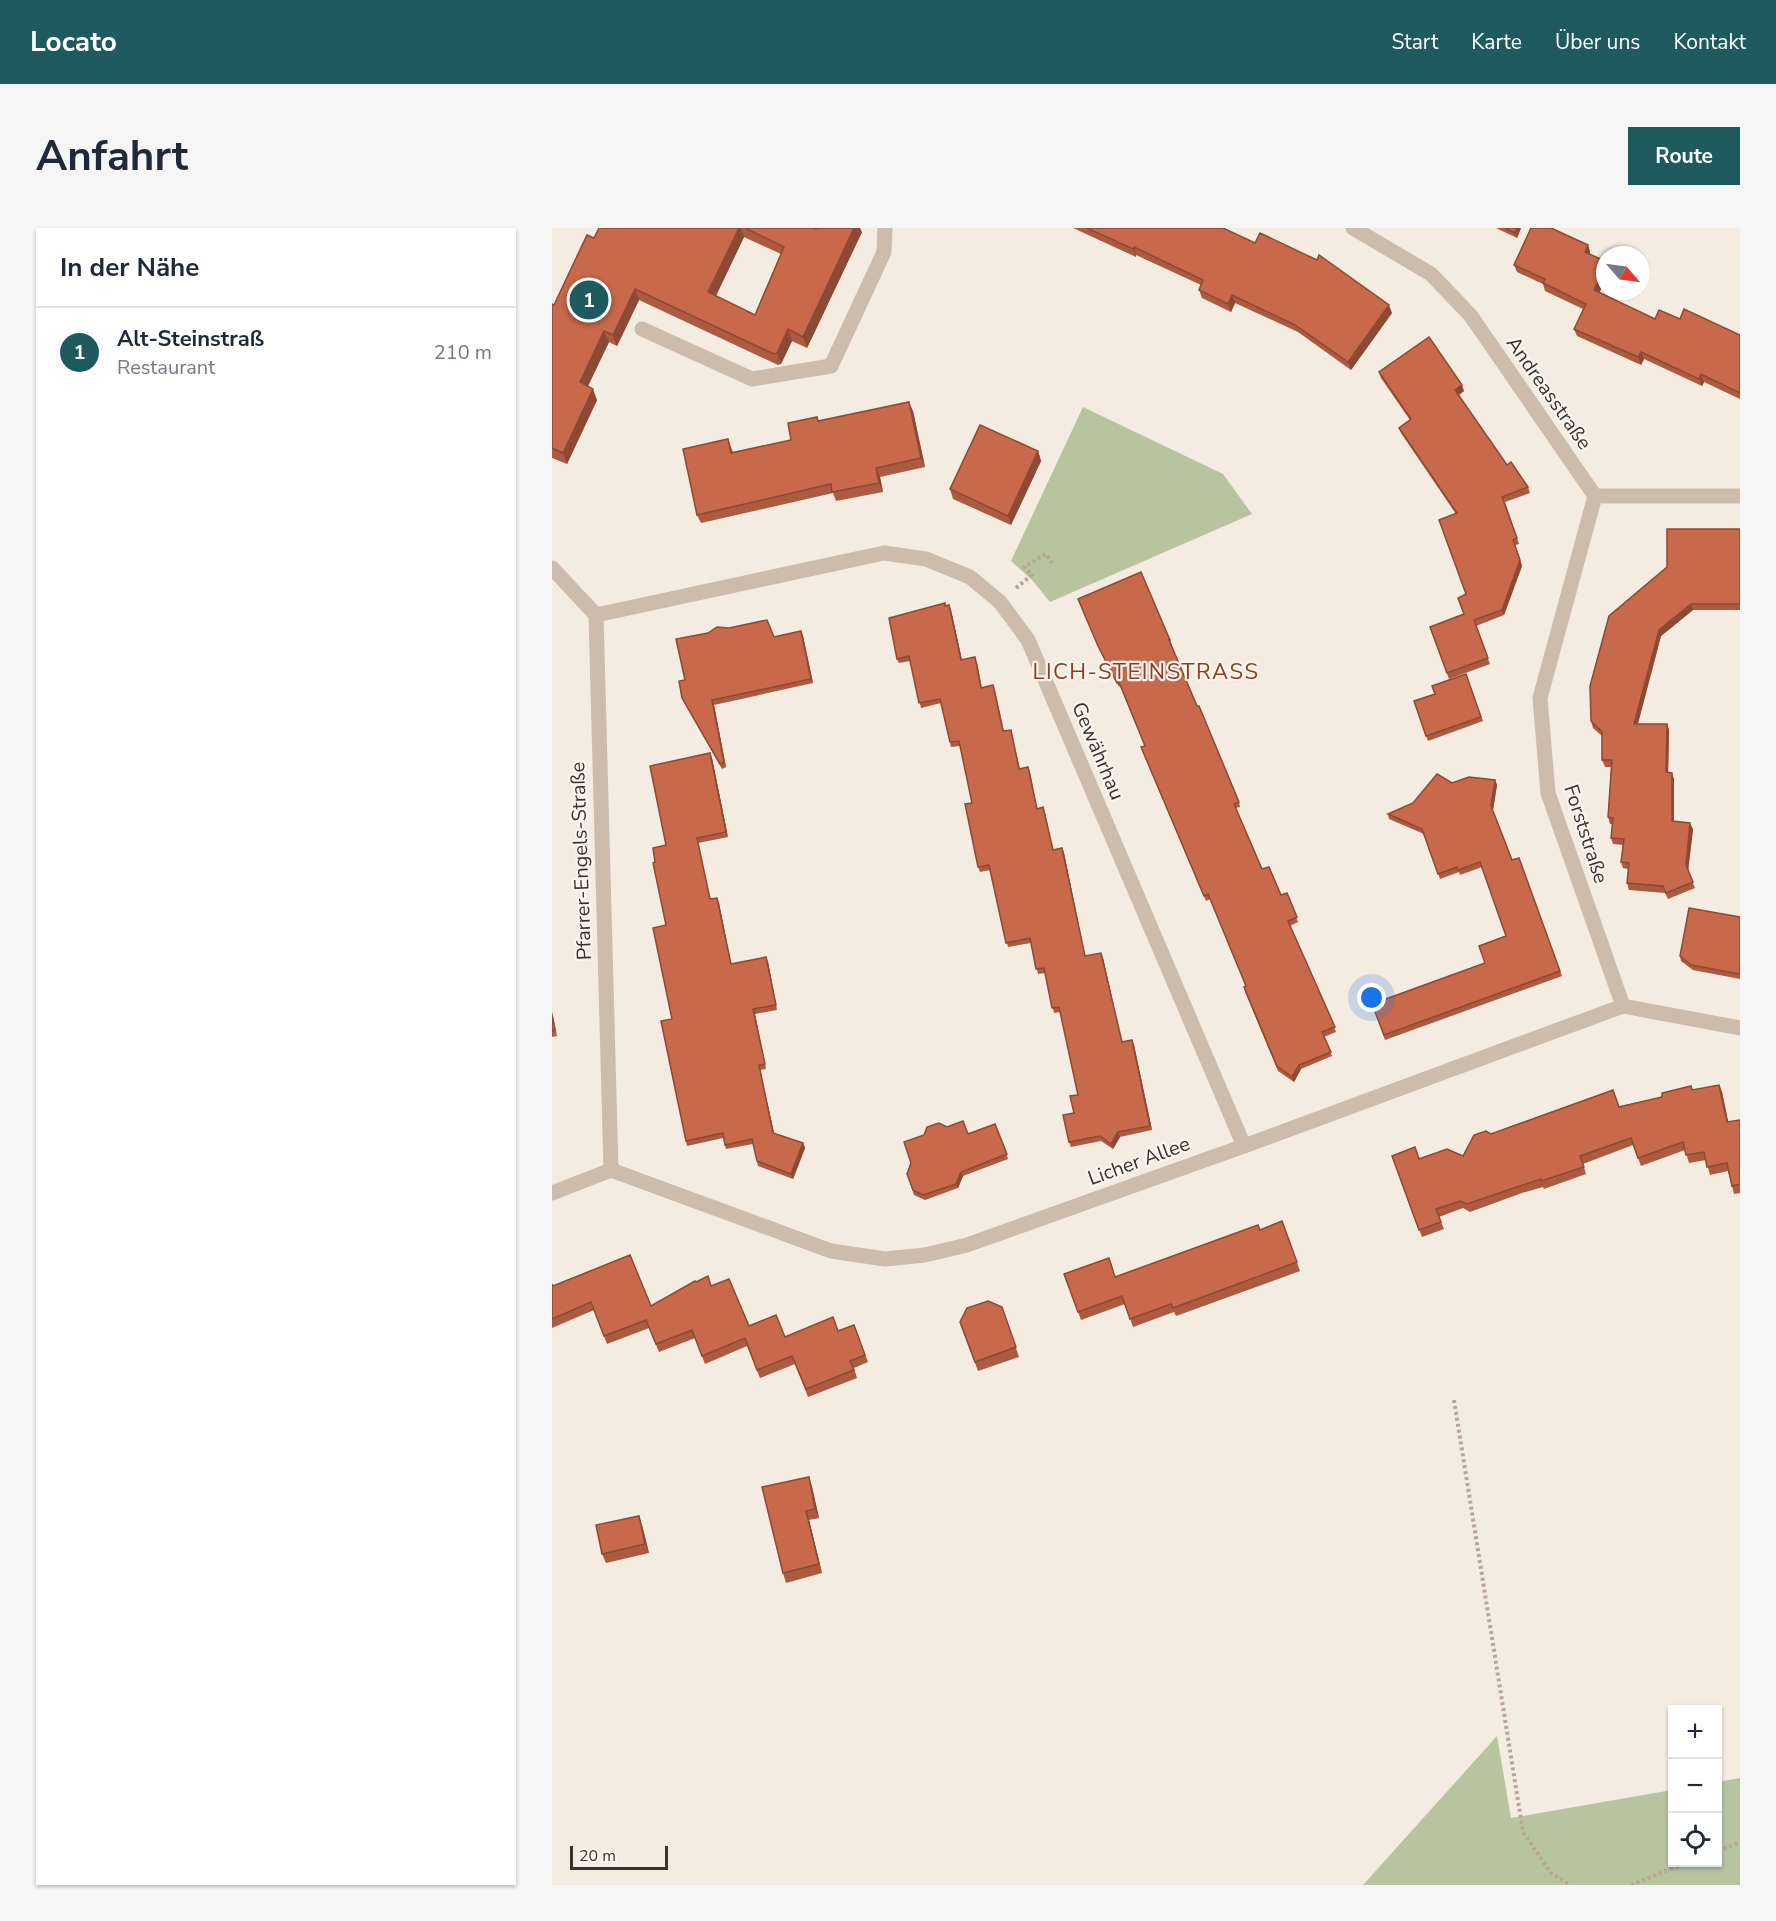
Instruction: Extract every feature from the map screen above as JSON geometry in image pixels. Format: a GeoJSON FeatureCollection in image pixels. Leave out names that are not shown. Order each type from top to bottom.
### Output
{"type":"FeatureCollection","features":[{"type":"Feature","properties":{"kind":"street"},"geometry":{"type":"LineString","coordinates":[[642,329],[752,379],[831,366],[884,252],[885,228]]}},
{"type":"Feature","properties":{"kind":"street","name":"Andreasstraße"},"geometry":{"type":"LineString","coordinates":[[1353,228],[1431,274],[1471,316],[1595,496]]}},
{"type":"Feature","properties":{"kind":"street"},"geometry":{"type":"LineString","coordinates":[[1595,496],[1740,496]]}},
{"type":"Feature","properties":{"kind":"street","name":"Forststraße"},"geometry":{"type":"LineString","coordinates":[[1595,496],[1540,698],[1548,793],[1623,1006]]}},
{"type":"Feature","properties":{"kind":"street","name":"Gewährhau"},"geometry":{"type":"LineString","coordinates":[[596,615],[884,553],[926,559],[970,577],[1000,602],[1028,640],[1244,1146]]}},
{"type":"Feature","properties":{"kind":"street"},"geometry":{"type":"LineString","coordinates":[[552,568],[596,615]]}},
{"type":"Feature","properties":{"kind":"street","name":"Pfarrer-Engels-Straße"},"geometry":{"type":"LineString","coordinates":[[596,615],[611,1170]]}},
{"type":"Feature","properties":{"kind":"street"},"geometry":{"type":"LineString","coordinates":[[1623,1006],[1740,1028]]}},
{"type":"Feature","properties":{"kind":"street","name":"Licher Allee"},"geometry":{"type":"LineString","coordinates":[[611,1170],[831,1251],[885,1259],[925,1255],[967,1245],[1244,1146],[1623,1006]]}},
{"type":"Feature","properties":{"kind":"street"},"geometry":{"type":"LineString","coordinates":[[552,1193],[611,1170]]}},
{"type":"Feature","properties":{"kind":"path"},"geometry":{"type":"LineString","coordinates":[[1000,602],[1032,575],[1024,567],[1046,554],[1052,563]]}},
{"type":"Feature","properties":{"kind":"path"},"geometry":{"type":"LineString","coordinates":[[1454,1400],[1523,1832],[1551,1873],[1570,1885]]}},
{"type":"Feature","properties":{"kind":"path"},"geometry":{"type":"LineString","coordinates":[[1722,1849],[1740,1842]]}},
{"type":"Feature","properties":{"kind":"path"},"geometry":{"type":"LineString","coordinates":[[1631,1885],[1678,1867]]}},
{"type":"Feature","properties":{"kind":"green space"},"geometry":{"type":"Polygon","coordinates":[[[1083,407],[1223,474],[1252,514],[1050,602],[1032,580],[1011,561],[1083,407]]]}},
{"type":"Feature","properties":{"kind":"green space"},"geometry":{"type":"Polygon","coordinates":[[[1497,1736],[1511,1818],[1668,1791],[1668,1867],[1722,1867],[1722,1781],[1740,1778],[1740,1885],[1363,1885],[1497,1736]]]}},
{"type":"Feature","properties":{"kind":"building"},"geometry":{"type":"Polygon","coordinates":[[[599,228],[739,228],[708,292],[755,315],[784,247],[745,228],[854,228],[803,337],[788,329],[777,353],[774,354],[635,289],[613,335],[604,331],[580,382],[593,389],[563,453],[552,448],[552,304],[554,305],[587,235],[594,238],[599,228]]]}},
{"type":"Feature","properties":{"kind":"building"},"geometry":{"type":"Polygon","coordinates":[[[1087,228],[1223,228],[1255,243],[1260,233],[1317,260],[1319,255],[1389,305],[1348,362],[1295,325],[1232,295],[1228,304],[1199,290],[1203,280],[1134,247],[1133,249],[1087,228]]]}},
{"type":"Feature","properties":{"kind":"building"},"geometry":{"type":"Polygon","coordinates":[[[1505,228],[1517,228],[1515,233],[1505,228]]]}},
{"type":"Feature","properties":{"kind":"building"},"geometry":{"type":"Polygon","coordinates":[[[1531,228],[1551,228],[1588,245],[1585,252],[1596,257],[1594,290],[1596,300],[1615,300],[1655,319],[1659,310],[1680,319],[1684,309],[1740,335],[1740,393],[1701,374],[1699,379],[1641,352],[1638,357],[1574,329],[1586,304],[1543,283],[1545,279],[1514,265],[1531,228]]]}},
{"type":"Feature","properties":{"kind":"building"},"geometry":{"type":"Polygon","coordinates":[[[1429,337],[1462,385],[1455,390],[1507,465],[1511,462],[1528,487],[1502,497],[1517,538],[1513,540],[1520,560],[1502,610],[1474,620],[1488,658],[1447,673],[1430,627],[1464,614],[1458,598],[1466,594],[1439,520],[1457,513],[1399,428],[1411,419],[1379,372],[1429,337]]]}},
{"type":"Feature","properties":{"kind":"building"},"geometry":{"type":"Polygon","coordinates":[[[909,402],[921,458],[876,468],[879,483],[832,492],[831,484],[697,515],[683,449],[728,439],[731,453],[791,440],[788,423],[817,417],[818,421],[909,402]]]}},
{"type":"Feature","properties":{"kind":"building"},"geometry":{"type":"Polygon","coordinates":[[[980,425],[1038,451],[1008,516],[950,489],[980,425]]]}},
{"type":"Feature","properties":{"kind":"building"},"geometry":{"type":"Polygon","coordinates":[[[1667,529],[1740,529],[1740,604],[1691,604],[1659,630],[1634,724],[1667,724],[1666,772],[1672,773],[1672,821],[1690,823],[1686,865],[1693,882],[1666,893],[1663,886],[1627,883],[1629,863],[1621,862],[1624,839],[1611,838],[1613,818],[1608,817],[1612,760],[1602,760],[1602,732],[1591,721],[1590,686],[1609,616],[1667,567],[1667,529]]]}},
{"type":"Feature","properties":{"kind":"building"},"geometry":{"type":"Polygon","coordinates":[[[1141,572],[1239,802],[1234,804],[1262,869],[1269,867],[1281,895],[1287,893],[1297,917],[1288,921],[1335,1027],[1322,1032],[1331,1052],[1299,1065],[1292,1077],[1277,1066],[1208,894],[1204,896],[1141,747],[1145,746],[1119,682],[1117,683],[1098,646],[1078,599],[1141,572]]]}},
{"type":"Feature","properties":{"kind":"building"},"geometry":{"type":"Polygon","coordinates":[[[945,603],[945,606],[949,605],[961,660],[975,657],[981,688],[993,685],[1003,731],[1011,730],[1019,769],[1028,767],[1037,809],[1043,807],[1053,850],[1062,848],[1085,956],[1101,953],[1122,1042],[1132,1040],[1150,1126],[1118,1132],[1111,1144],[1100,1136],[1069,1142],[1063,1115],[1074,1113],[1070,1096],[1078,1095],[1059,1007],[1052,1008],[1044,968],[1036,969],[1030,938],[1006,943],[989,865],[978,867],[965,804],[972,803],[959,741],[950,742],[940,699],[919,703],[909,656],[897,659],[889,618],[945,603]]]}},
{"type":"Feature","properties":{"kind":"building"},"geometry":{"type":"Polygon","coordinates":[[[767,620],[774,637],[801,631],[811,679],[712,700],[724,762],[720,764],[682,698],[679,681],[685,680],[676,639],[708,633],[717,627],[729,628],[767,620]]]}},
{"type":"Feature","properties":{"kind":"building"},"geometry":{"type":"Polygon","coordinates":[[[1466,674],[1481,717],[1426,736],[1414,701],[1435,694],[1432,686],[1466,674]]]}},
{"type":"Feature","properties":{"kind":"building"},"geometry":{"type":"Polygon","coordinates":[[[710,753],[726,832],[697,838],[710,899],[717,898],[731,964],[766,957],[776,1005],[753,1009],[765,1064],[759,1065],[773,1133],[803,1143],[791,1174],[757,1161],[752,1139],[725,1145],[723,1133],[686,1141],[661,1021],[672,1019],[653,928],[666,925],[653,863],[655,862],[653,848],[666,845],[650,766],[710,753]]]}},
{"type":"Feature","properties":{"kind":"building"},"geometry":{"type":"Polygon","coordinates":[[[1437,774],[1452,783],[1469,777],[1495,780],[1491,806],[1512,860],[1519,858],[1560,971],[1384,1035],[1372,1004],[1485,963],[1479,946],[1506,936],[1480,862],[1438,874],[1422,829],[1388,814],[1413,803],[1437,774]]]}},
{"type":"Feature","properties":{"kind":"building"},"geometry":{"type":"Polygon","coordinates":[[[1689,908],[1740,917],[1740,974],[1691,965],[1680,956],[1689,908]]]}},
{"type":"Feature","properties":{"kind":"building"},"geometry":{"type":"Polygon","coordinates":[[[552,1015],[555,1030],[552,1031],[552,1015]]]}},
{"type":"Feature","properties":{"kind":"building"},"geometry":{"type":"Polygon","coordinates":[[[1719,1085],[1727,1122],[1740,1120],[1740,1184],[1732,1186],[1727,1163],[1707,1167],[1704,1152],[1686,1155],[1683,1142],[1638,1158],[1631,1138],[1580,1156],[1584,1167],[1467,1204],[1460,1201],[1436,1209],[1441,1222],[1419,1230],[1392,1156],[1415,1147],[1419,1159],[1447,1149],[1463,1156],[1474,1135],[1486,1131],[1491,1134],[1613,1090],[1619,1107],[1662,1097],[1662,1093],[1691,1086],[1692,1090],[1719,1085]]]}},
{"type":"Feature","properties":{"kind":"building"},"geometry":{"type":"Polygon","coordinates":[[[963,1121],[968,1134],[995,1124],[1007,1154],[961,1172],[956,1184],[923,1195],[913,1190],[907,1174],[911,1163],[904,1142],[924,1135],[927,1127],[939,1123],[947,1127],[963,1121]]]}},
{"type":"Feature","properties":{"kind":"building"},"geometry":{"type":"Polygon","coordinates":[[[1282,1221],[1297,1262],[1173,1308],[1171,1304],[1130,1319],[1122,1296],[1078,1312],[1064,1274],[1109,1258],[1115,1277],[1258,1225],[1260,1230],[1282,1221]]]}},
{"type":"Feature","properties":{"kind":"building"},"geometry":{"type":"Polygon","coordinates":[[[630,1255],[651,1306],[708,1276],[711,1286],[729,1279],[749,1326],[776,1315],[785,1337],[833,1317],[838,1331],[854,1325],[865,1355],[850,1361],[854,1370],[806,1389],[792,1356],[757,1370],[745,1338],[702,1356],[692,1330],[656,1344],[646,1320],[604,1336],[591,1302],[552,1319],[552,1284],[553,1286],[630,1255]]]}},
{"type":"Feature","properties":{"kind":"building"},"geometry":{"type":"Polygon","coordinates":[[[988,1301],[1002,1307],[1016,1347],[975,1362],[960,1322],[967,1308],[988,1301]]]}},
{"type":"Feature","properties":{"kind":"building"},"geometry":{"type":"Polygon","coordinates":[[[809,1477],[815,1509],[806,1511],[819,1564],[783,1573],[762,1487],[809,1477]]]}},
{"type":"Feature","properties":{"kind":"building"},"geometry":{"type":"Polygon","coordinates":[[[639,1516],[645,1544],[602,1554],[596,1525],[639,1516]]]}},
{"type":"Feature","properties":{"kind":"place","name":"Alt-Steinstraß"},"geometry":{"type":"Point","coordinates":[589,300]}},
{"type":"Feature","properties":{"kind":"district","name":"LICH-STEINSTRASS"},"geometry":{"type":"Point","coordinates":[1146,672]}}]}
